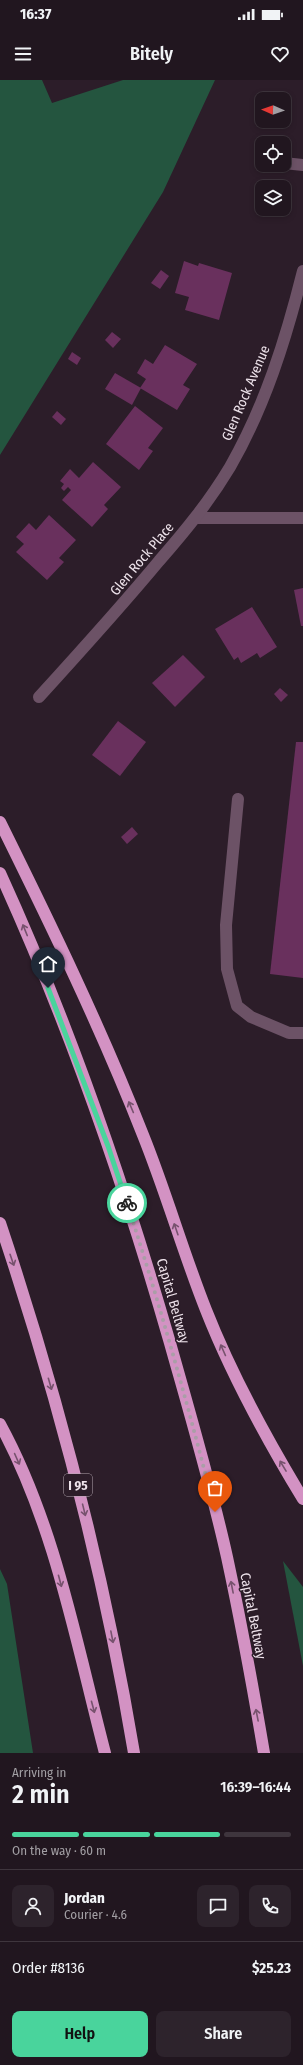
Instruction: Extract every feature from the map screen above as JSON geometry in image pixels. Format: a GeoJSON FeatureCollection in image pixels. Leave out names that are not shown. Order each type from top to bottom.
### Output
{"type":"FeatureCollection","features":[{"type":"Feature","properties":{"kind":"highway"},"geometry":{"type":"LineString","coordinates":[[0,822],[89,1005],[143,1136],[206,1312],[231,1369],[267,1439],[303,1499]]}},
{"type":"Feature","properties":{"kind":"highway","name":"Capital Beltway"},"geometry":{"type":"LineString","coordinates":[[0,873],[59,1014],[106,1139],[150,1275],[189,1407],[227,1557],[264,1753]]}},
{"type":"Feature","properties":{"kind":"highway","name":"I 95"},"geometry":{"type":"LineString","coordinates":[[0,1223],[28,1305],[64,1431],[104,1590],[134,1753]]}},
{"type":"Feature","properties":{"kind":"highway"},"geometry":{"type":"LineString","coordinates":[[0,1424],[32,1494],[53,1554],[105,1753]]}},
{"type":"Feature","properties":{"kind":"street"},"geometry":{"type":"LineString","coordinates":[[291,164],[303,165]]}},
{"type":"Feature","properties":{"kind":"street","name":"Glen Rock Avenue"},"geometry":{"type":"LineString","coordinates":[[197,518],[230,466],[256,414],[279,359],[303,271]]}},
{"type":"Feature","properties":{"kind":"street"},"geometry":{"type":"LineString","coordinates":[[197,518],[303,518]]}},
{"type":"Feature","properties":{"kind":"street","name":"Glen Rock Place"},"geometry":{"type":"LineString","coordinates":[[39,697],[111,620],[197,518]]}},
{"type":"Feature","properties":{"kind":"street"},"geometry":{"type":"LineString","coordinates":[[238,799],[226,925],[227,969],[237,1006],[251,1017],[271,1027],[289,1033],[303,1033]]}},
{"type":"Feature","properties":{"kind":"green space"},"geometry":{"type":"Polygon","coordinates":[[[0,80],[42,80],[52,103],[123,80],[215,80],[163,192],[0,455],[0,80]]]}},
{"type":"Feature","properties":{"kind":"green space"},"geometry":{"type":"Polygon","coordinates":[[[283,1561],[303,1587],[303,1666],[283,1561]]]}},
{"type":"Feature","properties":{"kind":"green space"},"geometry":{"type":"Polygon","coordinates":[[[0,1569],[7,1584],[33,1753],[0,1753],[0,1569]]]}},
{"type":"Feature","properties":{"kind":"building"},"geometry":{"type":"Polygon","coordinates":[[[184,261],[198,266],[199,263],[232,273],[219,320],[185,310],[189,297],[175,293],[184,261]]]}},
{"type":"Feature","properties":{"kind":"building"},"geometry":{"type":"Polygon","coordinates":[[[161,270],[169,276],[160,289],[151,283],[161,270]]]}},
{"type":"Feature","properties":{"kind":"building"},"geometry":{"type":"Polygon","coordinates":[[[112,332],[121,339],[113,348],[105,340],[112,332]]]}},
{"type":"Feature","properties":{"kind":"building"},"geometry":{"type":"Polygon","coordinates":[[[165,345],[197,364],[183,385],[190,389],[177,410],[140,388],[146,379],[137,373],[145,359],[153,364],[165,345]]]}},
{"type":"Feature","properties":{"kind":"building"},"geometry":{"type":"Polygon","coordinates":[[[72,352],[81,358],[77,365],[68,359],[72,352]]]}},
{"type":"Feature","properties":{"kind":"building"},"geometry":{"type":"Polygon","coordinates":[[[115,373],[141,388],[132,405],[105,389],[115,373]]]}},
{"type":"Feature","properties":{"kind":"building"},"geometry":{"type":"Polygon","coordinates":[[[135,406],[163,428],[148,448],[153,451],[139,470],[106,444],[135,406]]]}},
{"type":"Feature","properties":{"kind":"building"},"geometry":{"type":"Polygon","coordinates":[[[57,411],[66,419],[61,425],[52,417],[57,411]]]}},
{"type":"Feature","properties":{"kind":"building"},"geometry":{"type":"Polygon","coordinates":[[[93,462],[121,487],[104,505],[108,509],[92,527],[62,500],[71,490],[68,487],[64,491],[61,488],[64,484],[60,481],[70,469],[79,478],[93,462]]]}},
{"type":"Feature","properties":{"kind":"building"},"geometry":{"type":"Polygon","coordinates":[[[49,515],[76,540],[59,558],[64,562],[47,580],[16,552],[24,544],[16,537],[29,523],[36,530],[49,515]]]}},
{"type":"Feature","properties":{"kind":"building"},"geometry":{"type":"Polygon","coordinates":[[[303,588],[303,626],[301,626],[294,590],[303,588]]]}},
{"type":"Feature","properties":{"kind":"building"},"geometry":{"type":"Polygon","coordinates":[[[252,607],[277,647],[260,658],[257,653],[241,663],[238,657],[234,660],[215,629],[252,607]]]}},
{"type":"Feature","properties":{"kind":"building"},"geometry":{"type":"Polygon","coordinates":[[[183,655],[205,677],[175,707],[152,683],[183,655]]]}},
{"type":"Feature","properties":{"kind":"building"},"geometry":{"type":"Polygon","coordinates":[[[280,688],[288,695],[281,702],[274,694],[280,688]]]}},
{"type":"Feature","properties":{"kind":"building"},"geometry":{"type":"Polygon","coordinates":[[[118,721],[146,742],[120,776],[92,755],[118,721]]]}},
{"type":"Feature","properties":{"kind":"building"},"geometry":{"type":"Polygon","coordinates":[[[296,742],[303,742],[303,978],[270,974],[296,742]]]}},
{"type":"Feature","properties":{"kind":"building"},"geometry":{"type":"Polygon","coordinates":[[[132,827],[138,834],[127,844],[121,837],[132,827]]]}},
{"type":"Feature","properties":{"kind":"way so far"},"geometry":{"type":"LineString","coordinates":[[127,1203],[189,1407],[215,1512]]}},
{"type":"Feature","properties":{"kind":"route"},"geometry":{"type":"LineString","coordinates":[[48,988],[108,1146],[127,1203]]}}]}
